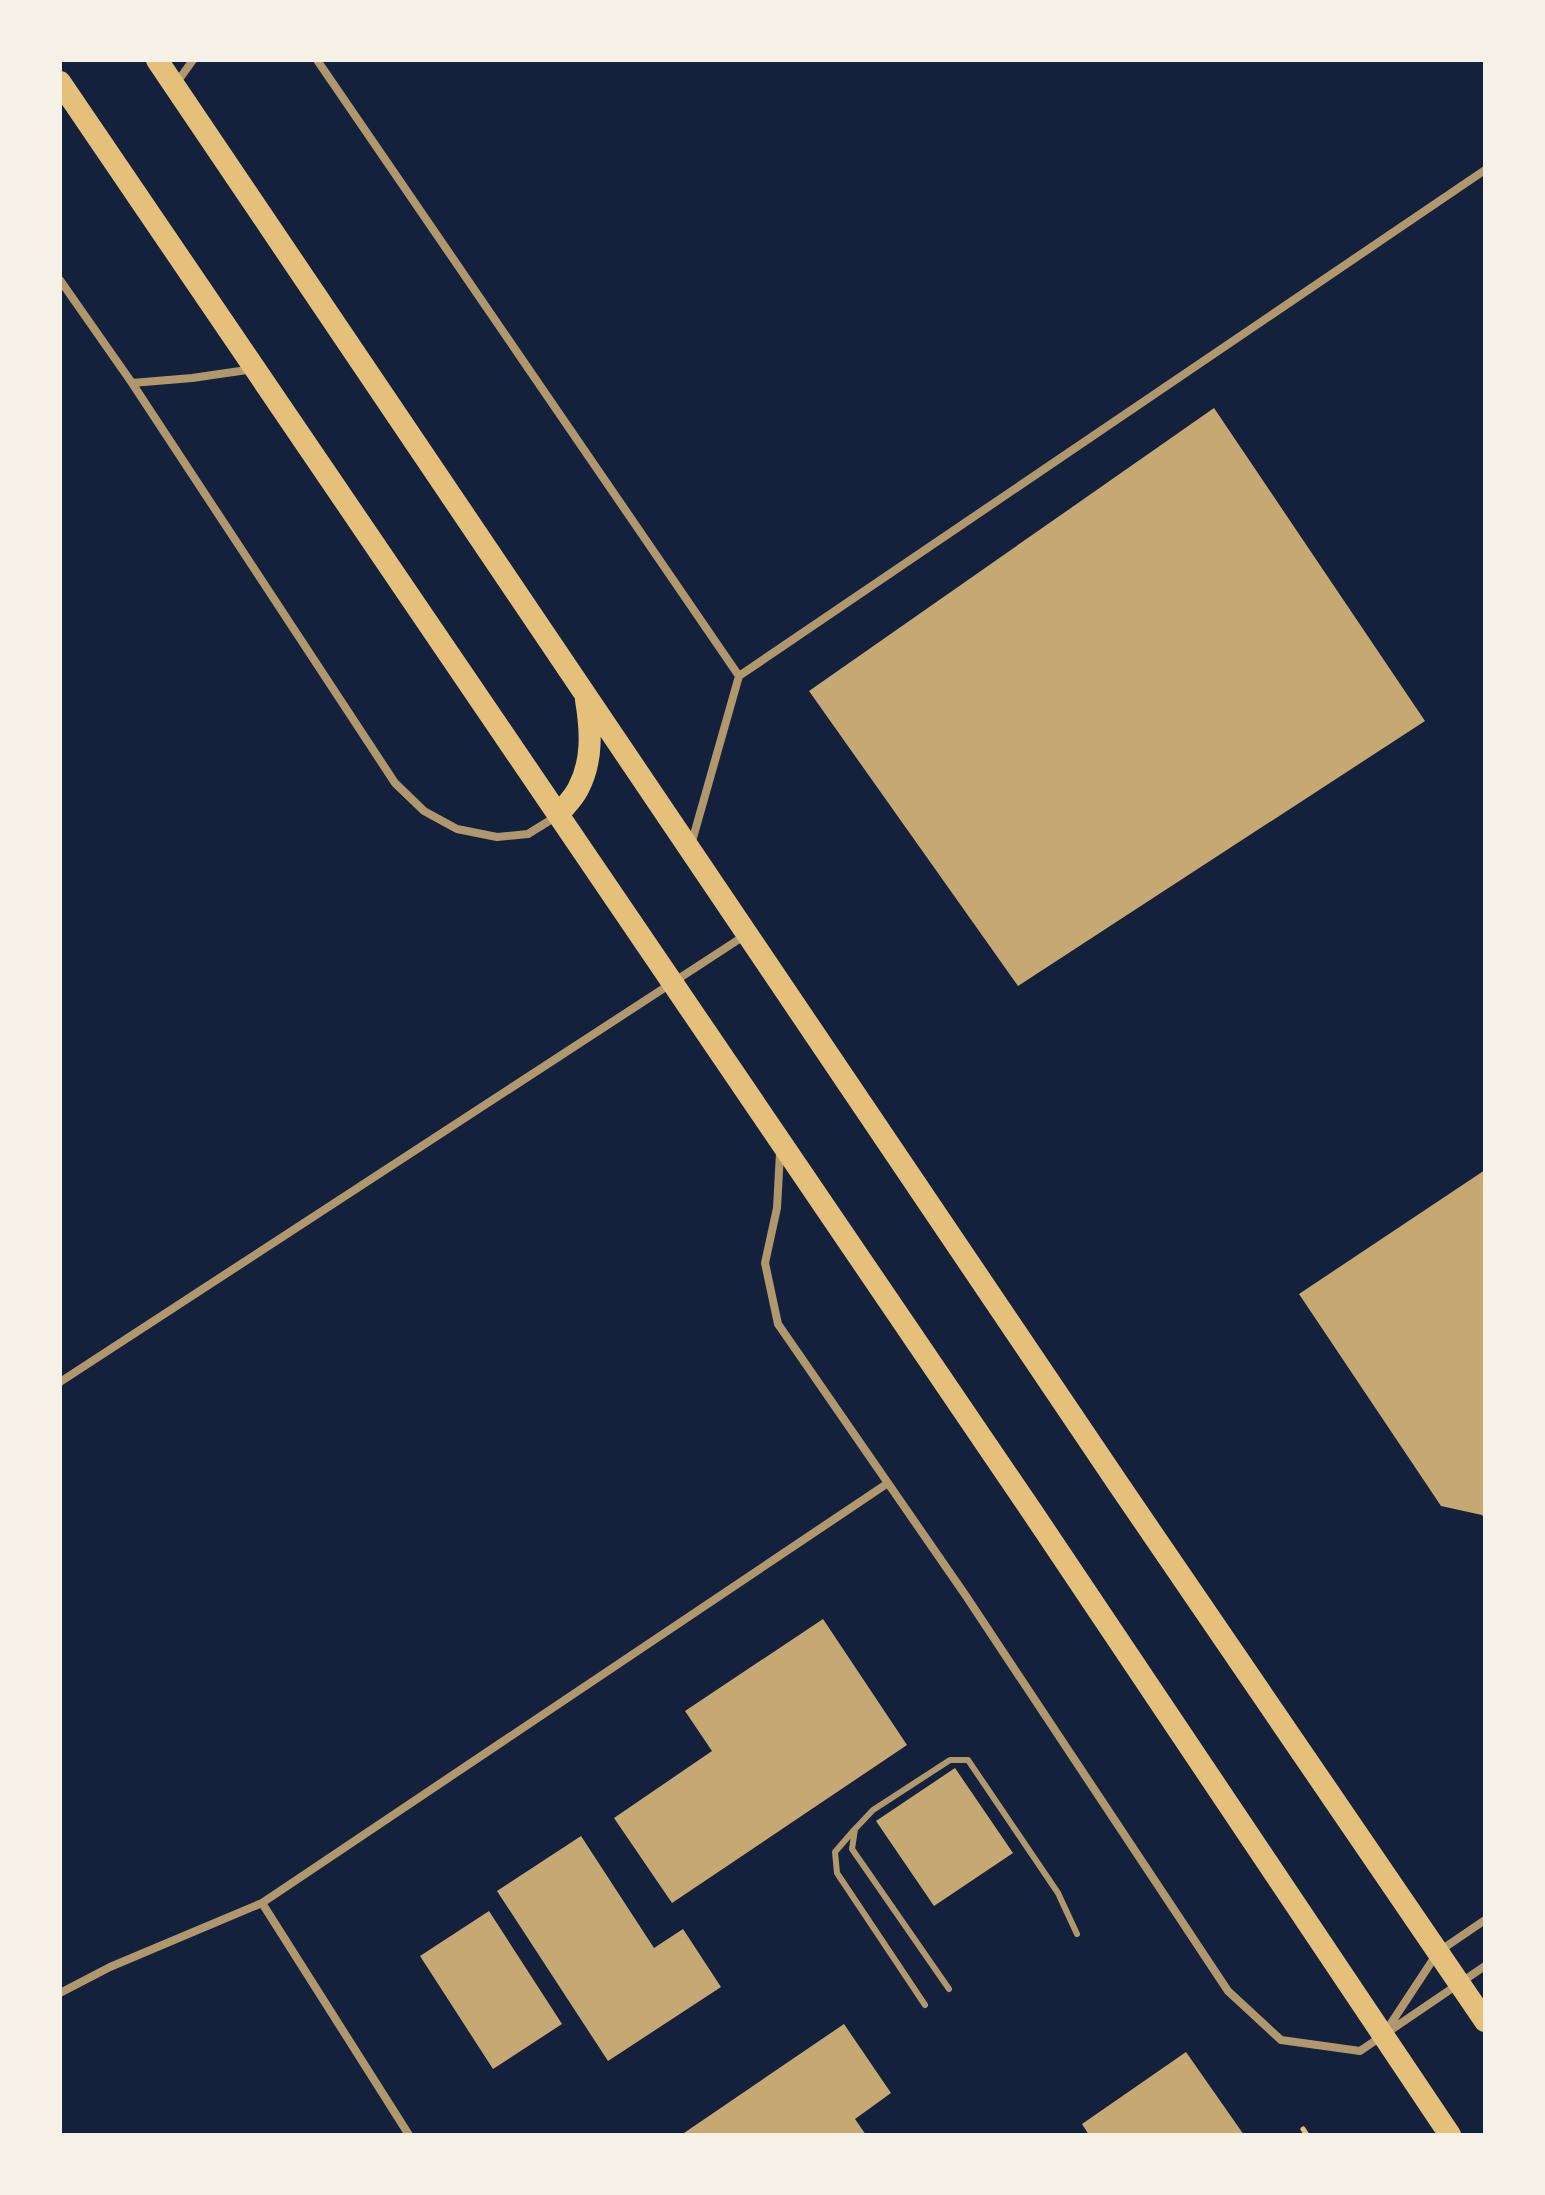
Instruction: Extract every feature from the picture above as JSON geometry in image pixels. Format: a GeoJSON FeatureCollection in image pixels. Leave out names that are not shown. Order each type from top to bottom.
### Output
{"type":"FeatureCollection","features":[{"type":"Feature","properties":{"kind":"highway"},"geometry":{"type":"LineString","coordinates":[[157,60],[1119,1485],[1485,2021]]}},
{"type":"Feature","properties":{"kind":"highway"},"geometry":{"type":"LineString","coordinates":[[60,82],[1035,1516],[1450,2135]]}},
{"type":"Feature","properties":{"kind":"highway"},"geometry":{"type":"LineString","coordinates":[[558,815],[578,790],[588,762],[591,727],[584,691]]}},
{"type":"Feature","properties":{"kind":"street"},"geometry":{"type":"LineString","coordinates":[[174,85],[193,60]]}},
{"type":"Feature","properties":{"kind":"street"},"geometry":{"type":"LineString","coordinates":[[317,60],[739,676]]}},
{"type":"Feature","properties":{"kind":"street"},"geometry":{"type":"LineString","coordinates":[[690,847],[739,676],[1485,170]]}},
{"type":"Feature","properties":{"kind":"street"},"geometry":{"type":"LineString","coordinates":[[60,280],[132,383],[395,783],[424,811],[457,829],[497,837],[528,834],[558,815]]}},
{"type":"Feature","properties":{"kind":"street"},"geometry":{"type":"LineString","coordinates":[[132,383],[255,369]]}},
{"type":"Feature","properties":{"kind":"street"},"geometry":{"type":"LineString","coordinates":[[60,1382],[748,933]]}},
{"type":"Feature","properties":{"kind":"street"},"geometry":{"type":"LineString","coordinates":[[781,1144],[777,1208],[765,1263],[778,1324],[966,1596],[1228,1991],[1281,2040],[1360,2051],[1485,1966]]}},
{"type":"Feature","properties":{"kind":"street"},"geometry":{"type":"LineString","coordinates":[[60,1993],[110,1967],[262,1903],[888,1483]]}},
{"type":"Feature","properties":{"kind":"street"},"geometry":{"type":"LineString","coordinates":[[262,1903],[409,2135]]}},
{"type":"Feature","properties":{"kind":"street"},"geometry":{"type":"LineString","coordinates":[[1384,2035],[1438,1952],[1485,1920]]}},
{"type":"Feature","properties":{"kind":"lane"},"geometry":{"type":"LineString","coordinates":[[925,2005],[837,1873],[835,1852],[873,1810],[950,1760],[968,1760],[1058,1893],[1077,1934]]}},
{"type":"Feature","properties":{"kind":"lane"},"geometry":{"type":"LineString","coordinates":[[855,1829],[852,1849],[949,1989]]}},
{"type":"Feature","properties":{"kind":"building"},"geometry":{"type":"Polygon","coordinates":[[[1214,408],[1425,721],[1018,986],[809,691],[1214,408]]]}},
{"type":"Feature","properties":{"kind":"building"},"geometry":{"type":"Polygon","coordinates":[[[1485,1170],[1485,1519],[1482,1515],[1441,1506],[1299,1294],[1485,1170]]]}},
{"type":"Feature","properties":{"kind":"building"},"geometry":{"type":"Polygon","coordinates":[[[823,1619],[907,1745],[672,1903],[614,1818],[712,1751],[685,1711],[823,1619]]]}},
{"type":"Feature","properties":{"kind":"building"},"geometry":{"type":"Polygon","coordinates":[[[955,1768],[1013,1853],[934,1906],[876,1821],[955,1768]]]}},
{"type":"Feature","properties":{"kind":"building"},"geometry":{"type":"Polygon","coordinates":[[[581,1836],[654,1948],[683,1929],[721,1987],[608,2061],[497,1891],[581,1836]]]}},
{"type":"Feature","properties":{"kind":"building"},"geometry":{"type":"Polygon","coordinates":[[[489,1911],[562,2024],[493,2069],[420,1956],[489,1911]]]}},
{"type":"Feature","properties":{"kind":"building"},"geometry":{"type":"Polygon","coordinates":[[[844,2024],[891,2093],[855,2119],[866,2135],[681,2135],[844,2024]]]}},
{"type":"Feature","properties":{"kind":"building"},"geometry":{"type":"Polygon","coordinates":[[[1186,2052],[1244,2135],[1089,2135],[1082,2124],[1186,2052]]]}}]}
